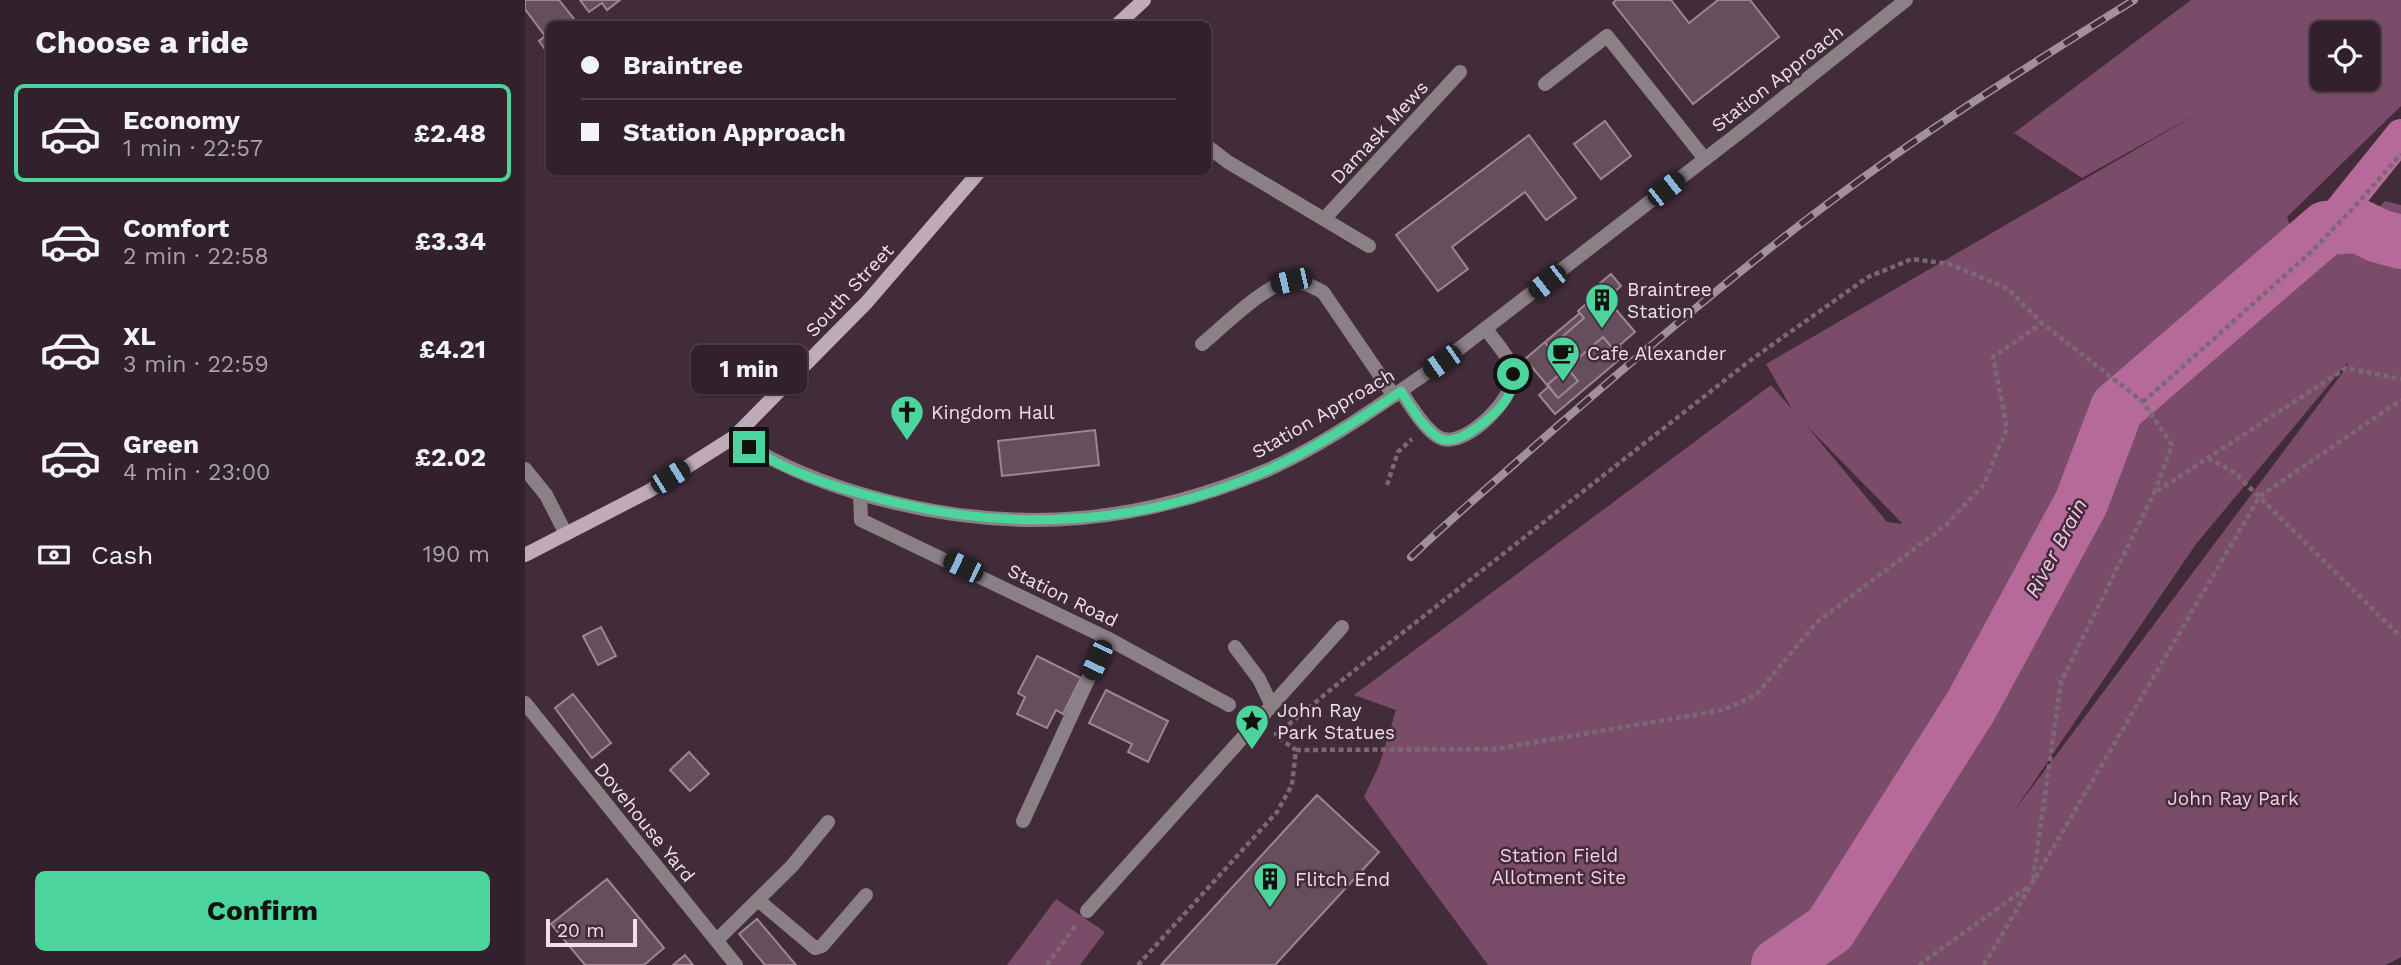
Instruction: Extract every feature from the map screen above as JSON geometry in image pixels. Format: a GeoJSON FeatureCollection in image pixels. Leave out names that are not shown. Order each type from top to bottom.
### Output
{"type":"FeatureCollection","features":[{"type":"Feature","properties":{"kind":"main road"},"geometry":{"type":"LineString","coordinates":[[1121,21],[1144,0]]}},
{"type":"Feature","properties":{"kind":"main road","name":"South Street"},"geometry":{"type":"LineString","coordinates":[[525,555],[649,491],[734,437],[867,302],[976,175]]}},
{"type":"Feature","properties":{"kind":"street","name":"Station Approach"},"geometry":{"type":"LineString","coordinates":[[734,437],[764,457],[860,495],[926,510],[994,520],[1051,521],[1124,513],[1210,492],[1268,470],[1397,394],[1486,329],[1906,0]]}},
{"type":"Feature","properties":{"kind":"street"},"geometry":{"type":"LineString","coordinates":[[1545,84],[1607,36],[1705,159]]}},
{"type":"Feature","properties":{"kind":"street","name":"Damask Mews"},"geometry":{"type":"LineString","coordinates":[[1325,218],[1461,72]]}},
{"type":"Feature","properties":{"kind":"street"},"geometry":{"type":"LineString","coordinates":[[1211,149],[1228,162],[1369,246]]}},
{"type":"Feature","properties":{"kind":"street"},"geometry":{"type":"LineString","coordinates":[[1202,344],[1272,286],[1291,281],[1310,285],[1323,292],[1397,394],[1440,439],[1453,441],[1463,437],[1506,400],[1511,388],[1513,374],[1486,329]]}},
{"type":"Feature","properties":{"kind":"street"},"geometry":{"type":"LineString","coordinates":[[525,469],[546,495],[566,534]]}},
{"type":"Feature","properties":{"kind":"street","name":"Station Road"},"geometry":{"type":"LineString","coordinates":[[860,495],[861,520],[1107,638],[1229,705]]}},
{"type":"Feature","properties":{"kind":"street"},"geometry":{"type":"LineString","coordinates":[[1087,911],[1342,627]]}},
{"type":"Feature","properties":{"kind":"street"},"geometry":{"type":"LineString","coordinates":[[1023,821],[1107,638]]}},
{"type":"Feature","properties":{"kind":"street"},"geometry":{"type":"LineString","coordinates":[[1235,647],[1259,679],[1271,704]]}},
{"type":"Feature","properties":{"kind":"street","name":"Dovehouse Yard"},"geometry":{"type":"LineString","coordinates":[[525,703],[736,965]]}},
{"type":"Feature","properties":{"kind":"street"},"geometry":{"type":"LineString","coordinates":[[716,940],[792,866],[828,822]]}},
{"type":"Feature","properties":{"kind":"street"},"geometry":{"type":"LineString","coordinates":[[758,900],[815,948],[822,946],[866,895]]}},
{"type":"Feature","properties":{"kind":"path"},"geometry":{"type":"LineString","coordinates":[[2143,402],[2311,251],[2401,154]]}},
{"type":"Feature","properties":{"kind":"path"},"geometry":{"type":"LineString","coordinates":[[1276,736],[1357,668],[1752,359],[1868,277],[1912,260],[1950,264],[2008,289],[2042,323],[2143,402],[2172,445],[2154,493],[2061,682],[2032,884],[1919,965]]}},
{"type":"Feature","properties":{"kind":"path"},"geometry":{"type":"LineString","coordinates":[[1271,704],[1276,736],[1296,750],[1496,749],[1723,710],[1756,695],[1817,622],[1946,525],[1984,484],[2007,428],[1993,357],[2042,323]]}},
{"type":"Feature","properties":{"kind":"path"},"geometry":{"type":"LineString","coordinates":[[2154,493],[2346,368],[2401,379]]}},
{"type":"Feature","properties":{"kind":"path"},"geometry":{"type":"LineString","coordinates":[[1984,965],[2260,496],[2401,400]]}},
{"type":"Feature","properties":{"kind":"path"},"geometry":{"type":"LineString","coordinates":[[1387,485],[1398,452],[1415,436]]}},
{"type":"Feature","properties":{"kind":"path"},"geometry":{"type":"LineString","coordinates":[[2208,458],[2235,473],[2260,496],[2401,637]]}},
{"type":"Feature","properties":{"kind":"path"},"geometry":{"type":"LineString","coordinates":[[1138,965],[1277,812],[1293,785],[1296,750]]}},
{"type":"Feature","properties":{"kind":"path"},"geometry":{"type":"LineString","coordinates":[[1047,965],[1087,911]]}},
{"type":"Feature","properties":{"kind":"green space"},"geometry":{"type":"Polygon","coordinates":[[[2191,0],[2401,0],[2401,106],[2287,217],[2308,279],[2385,201],[2401,205],[2401,957],[2386,965],[1488,965],[1364,797],[1380,763],[1396,710],[1354,695],[1771,385],[1792,409],[1766,364],[2202,111],[2082,178],[2014,133],[2191,0]],[[2348,362],[2196,544],[2012,814],[2346,368],[2348,362]],[[1805,424],[1887,522],[1902,524],[1902,523],[1805,424]]]}},
{"type":"Feature","properties":{"kind":"green space"},"geometry":{"type":"Polygon","coordinates":[[[1056,899],[1105,932],[1080,965],[1007,965],[1056,899]]]}},
{"type":"Feature","properties":{"kind":"building"},"geometry":{"type":"Polygon","coordinates":[[[525,0],[559,0],[576,21],[546,21],[546,51],[539,41],[545,36],[525,9],[525,0]]]}},
{"type":"Feature","properties":{"kind":"building"},"geometry":{"type":"Polygon","coordinates":[[[580,0],[620,0],[607,10],[602,3],[589,12],[580,0]]]}},
{"type":"Feature","properties":{"kind":"building"},"geometry":{"type":"Polygon","coordinates":[[[1616,0],[1671,0],[1689,23],[1718,0],[1750,0],[1779,37],[1693,104],[1613,3],[1616,0]]]}},
{"type":"Feature","properties":{"kind":"building"},"geometry":{"type":"Polygon","coordinates":[[[1605,121],[1631,156],[1601,179],[1574,144],[1605,121]]]}},
{"type":"Feature","properties":{"kind":"building"},"geometry":{"type":"Polygon","coordinates":[[[1529,135],[1576,198],[1546,220],[1525,192],[1452,247],[1468,269],[1438,291],[1396,235],[1529,135]]]}},
{"type":"Feature","properties":{"kind":"building","name":"Braintree Station"},"geometry":{"type":"Polygon","coordinates":[[[1611,274],[1621,286],[1607,299],[1635,332],[1614,350],[1603,337],[1547,385],[1525,359],[1545,342],[1549,348],[1584,318],[1578,311],[1596,295],[1592,290],[1611,274]]]}},
{"type":"Feature","properties":{"kind":"building"},"geometry":{"type":"Polygon","coordinates":[[[1580,313],[1584,318],[1549,348],[1545,342],[1580,313]]]}},
{"type":"Feature","properties":{"kind":"building"},"geometry":{"type":"Polygon","coordinates":[[[1603,337],[1614,350],[1619,346],[1626,354],[1555,414],[1539,395],[1549,386],[1558,398],[1578,381],[1567,368],[1603,337]]]}},
{"type":"Feature","properties":{"kind":"building","name":"Cafe Alexander"},"geometry":{"type":"Polygon","coordinates":[[[1567,368],[1578,381],[1558,398],[1547,385],[1567,368]]]}},
{"type":"Feature","properties":{"kind":"building"},"geometry":{"type":"Polygon","coordinates":[[[1095,430],[1099,465],[1002,476],[998,441],[1095,430]]]}},
{"type":"Feature","properties":{"kind":"building"},"geometry":{"type":"Polygon","coordinates":[[[601,627],[616,656],[598,665],[583,636],[601,627]]]}},
{"type":"Feature","properties":{"kind":"building"},"geometry":{"type":"Polygon","coordinates":[[[1037,656],[1081,678],[1063,714],[1056,710],[1047,728],[1017,714],[1025,697],[1018,693],[1037,656]]]}},
{"type":"Feature","properties":{"kind":"building"},"geometry":{"type":"Polygon","coordinates":[[[1106,690],[1168,721],[1148,762],[1128,752],[1132,744],[1089,723],[1106,690]]]}},
{"type":"Feature","properties":{"kind":"building"},"geometry":{"type":"Polygon","coordinates":[[[573,694],[611,743],[592,758],[555,708],[573,694]]]}},
{"type":"Feature","properties":{"kind":"building"},"geometry":{"type":"Polygon","coordinates":[[[689,752],[709,774],[690,791],[670,770],[689,752]]]}},
{"type":"Feature","properties":{"kind":"building","name":"Flitch End"},"geometry":{"type":"Polygon","coordinates":[[[1317,795],[1379,852],[1275,965],[1161,965],[1317,795]]]}},
{"type":"Feature","properties":{"kind":"building"},"geometry":{"type":"Polygon","coordinates":[[[607,879],[664,948],[644,965],[585,965],[551,924],[607,879]]]}},
{"type":"Feature","properties":{"kind":"building"},"geometry":{"type":"Polygon","coordinates":[[[757,919],[796,965],[765,965],[739,934],[757,919]]]}},
{"type":"Feature","properties":{"kind":"building"},"geometry":{"type":"Polygon","coordinates":[[[685,955],[693,965],[673,965],[685,955]]]}},
{"type":"Feature","properties":{"kind":"waterway"},"geometry":{"type":"LineString","coordinates":[[2326,228],[2401,135]]}},
{"type":"Feature","properties":{"kind":"waterway","name":"River Brain"},"geometry":{"type":"LineString","coordinates":[[1778,965],[1830,929],[1971,706],[2081,503],[2117,408],[2326,228],[2358,226],[2401,242]]}},
{"type":"Feature","properties":{"kind":"railway"},"geometry":{"type":"LineString","coordinates":[[1411,557],[1629,364],[1784,237],[1930,131],[2134,0]]}},
{"type":"Feature","properties":{"kind":"place","name":"Braintree Station"},"geometry":{"type":"Point","coordinates":[1602,330]}},
{"type":"Feature","properties":{"kind":"place","name":"Cafe Alexander"},"geometry":{"type":"Point","coordinates":[1563,383]}},
{"type":"Feature","properties":{"kind":"place","name":"Kingdom Hall"},"geometry":{"type":"Point","coordinates":[907,442]}},
{"type":"Feature","properties":{"kind":"place","name":"John Ray Park Statues"},"geometry":{"type":"Point","coordinates":[1252,751]}},
{"type":"Feature","properties":{"kind":"place","name":"Flitch End"},"geometry":{"type":"Point","coordinates":[1270,909]}},
{"type":"Feature","properties":{"kind":"route"},"geometry":{"type":"LineString","coordinates":[[749,447],[797,472],[860,495],[956,516],[1051,521],[1101,517],[1210,492],[1268,470],[1401,391],[1440,439],[1453,441],[1463,437],[1506,400],[1513,374]]}},
{"type":"Feature","properties":{"kind":"park label","name":"John Ray Park"},"geometry":{"type":"Point","coordinates":[2233,798]}},
{"type":"Feature","properties":{"kind":"park label","name":"Station Field Allotment Site"},"geometry":{"type":"Point","coordinates":[1559,866]}}]}
